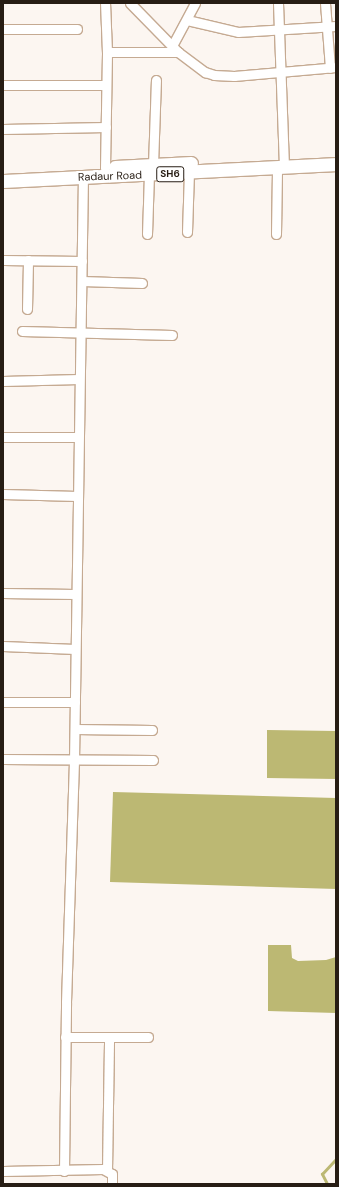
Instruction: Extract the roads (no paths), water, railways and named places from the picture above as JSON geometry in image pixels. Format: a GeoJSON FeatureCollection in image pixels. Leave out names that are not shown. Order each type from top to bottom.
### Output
{"type":"FeatureCollection","features":[{"type":"Feature","properties":{"kind":"main road","name":"Radaur Road"},"geometry":{"type":"LineString","coordinates":[[3,172],[105,168],[189,172],[281,165],[336,156]]}},
{"type":"Feature","properties":{"kind":"main road","name":"Radaur Road"},"geometry":{"type":"LineString","coordinates":[[3,181],[83,177],[151,170],[336,164]]}},
{"type":"Feature","properties":{"kind":"street"},"geometry":{"type":"LineString","coordinates":[[105,3],[107,52],[105,168]]}},
{"type":"Feature","properties":{"kind":"street"},"geometry":{"type":"LineString","coordinates":[[130,3],[175,49],[204,72],[214,75],[333,68],[331,27],[325,3]]}},
{"type":"Feature","properties":{"kind":"street"},"geometry":{"type":"LineString","coordinates":[[276,234],[281,165],[282,72],[278,3]]}},
{"type":"Feature","properties":{"kind":"street"},"geometry":{"type":"LineString","coordinates":[[175,49],[193,4]]}},
{"type":"Feature","properties":{"kind":"street"},"geometry":{"type":"LineString","coordinates":[[187,20],[231,32],[331,27]]}},
{"type":"Feature","properties":{"kind":"street"},"geometry":{"type":"LineString","coordinates":[[3,29],[78,30]]}},
{"type":"Feature","properties":{"kind":"street"},"geometry":{"type":"LineString","coordinates":[[107,52],[175,49]]}},
{"type":"Feature","properties":{"kind":"street"},"geometry":{"type":"LineString","coordinates":[[147,234],[156,80]]}},
{"type":"Feature","properties":{"kind":"street"},"geometry":{"type":"LineString","coordinates":[[3,85],[106,85]]}},
{"type":"Feature","properties":{"kind":"street"},"geometry":{"type":"LineString","coordinates":[[3,130],[106,127]]}},
{"type":"Feature","properties":{"kind":"street"},"geometry":{"type":"LineString","coordinates":[[187,232],[189,172]]}},
{"type":"Feature","properties":{"kind":"street"},"geometry":{"type":"LineString","coordinates":[[64,1171],[65,1037],[74,760],[83,177]]}},
{"type":"Feature","properties":{"kind":"street"},"geometry":{"type":"LineString","coordinates":[[3,260],[82,262]]}},
{"type":"Feature","properties":{"kind":"street"},"geometry":{"type":"LineString","coordinates":[[27,308],[28,260]]}},
{"type":"Feature","properties":{"kind":"street"},"geometry":{"type":"LineString","coordinates":[[82,281],[142,283]]}},
{"type":"Feature","properties":{"kind":"street"},"geometry":{"type":"LineString","coordinates":[[22,331],[81,334],[172,335]]}},
{"type":"Feature","properties":{"kind":"street"},"geometry":{"type":"LineString","coordinates":[[3,381],[79,379]]}},
{"type":"Feature","properties":{"kind":"street"},"geometry":{"type":"LineString","coordinates":[[3,437],[78,437]]}},
{"type":"Feature","properties":{"kind":"street"},"geometry":{"type":"LineString","coordinates":[[3,494],[77,496]]}},
{"type":"Feature","properties":{"kind":"street"},"geometry":{"type":"LineString","coordinates":[[3,593],[76,594]]}},
{"type":"Feature","properties":{"kind":"street"},"geometry":{"type":"LineString","coordinates":[[3,646],[75,649]]}},
{"type":"Feature","properties":{"kind":"street"},"geometry":{"type":"LineString","coordinates":[[3,702],[75,702]]}},
{"type":"Feature","properties":{"kind":"street"},"geometry":{"type":"LineString","coordinates":[[74,729],[152,730]]}},
{"type":"Feature","properties":{"kind":"street"},"geometry":{"type":"LineString","coordinates":[[3,758],[153,760]]}},
{"type":"Feature","properties":{"kind":"street"},"geometry":{"type":"LineString","coordinates":[[65,1037],[148,1037]]}},
{"type":"Feature","properties":{"kind":"street"},"geometry":{"type":"LineString","coordinates":[[109,1037],[108,1170],[112,1174],[112,1184]]}},
{"type":"Feature","properties":{"kind":"street"},"geometry":{"type":"LineString","coordinates":[[3,1172],[108,1170]]}},
{"type":"Feature","properties":{"kind":"waterway"},"geometry":{"type":"LineString","coordinates":[[327,1184],[322,1174],[336,1159]]}}]}
